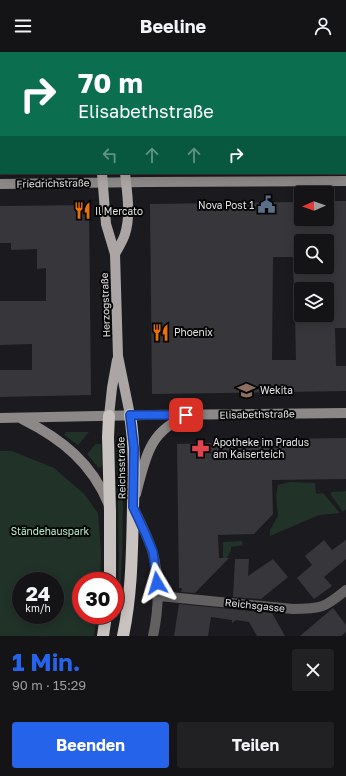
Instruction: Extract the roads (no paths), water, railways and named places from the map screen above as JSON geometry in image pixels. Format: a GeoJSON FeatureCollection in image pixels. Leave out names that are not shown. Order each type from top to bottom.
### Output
{"type":"FeatureCollection","features":[{"type":"Feature","properties":{"kind":"highway","name":"Reichsstraße"},"geometry":{"type":"LineString","coordinates":[[130,415],[134,437],[133,506]]}},
{"type":"Feature","properties":{"kind":"highway","name":"Reichsstraße"},"geometry":{"type":"LineString","coordinates":[[109,416],[110,572]]}},
{"type":"Feature","properties":{"kind":"highway"},"geometry":{"type":"LineString","coordinates":[[122,636],[127,613],[130,585],[133,549],[133,506]]}},
{"type":"Feature","properties":{"kind":"highway"},"geometry":{"type":"LineString","coordinates":[[102,636],[104,624]]}},
{"type":"Feature","properties":{"kind":"main road","name":"Friedrichstraße"},"geometry":{"type":"LineString","coordinates":[[0,184],[126,177],[346,181]]}},
{"type":"Feature","properties":{"kind":"main road","name":"Herzogstraße"},"geometry":{"type":"LineString","coordinates":[[115,254],[125,235],[126,229],[128,208],[126,177]]}},
{"type":"Feature","properties":{"kind":"main road","name":"Herzogstraße"},"geometry":{"type":"LineString","coordinates":[[102,178],[106,224],[115,254],[118,356],[130,415]]}},
{"type":"Feature","properties":{"kind":"main road","name":"Herzogstraße"},"geometry":{"type":"LineString","coordinates":[[109,416],[118,356]]}},
{"type":"Feature","properties":{"kind":"main road","name":"Elisabethstraße"},"geometry":{"type":"LineString","coordinates":[[0,418],[346,413]]}},
{"type":"Feature","properties":{"kind":"main road"},"geometry":{"type":"LineString","coordinates":[[133,506],[149,449],[154,440],[174,422],[199,414]]}},
{"type":"Feature","properties":{"kind":"main road"},"geometry":{"type":"LineString","coordinates":[[19,418],[44,431],[75,454],[102,488],[110,511]]}},
{"type":"Feature","properties":{"kind":"street","name":"Reichsstraße"},"geometry":{"type":"LineString","coordinates":[[133,506],[153,552],[158,596],[153,636]]}},
{"type":"Feature","properties":{"kind":"street","name":"Reichsgasse"},"geometry":{"type":"LineString","coordinates":[[158,596],[293,609],[313,609],[323,607],[346,590]]}},
{"type":"Feature","properties":{"kind":"place","name":"Nova Post 1"},"geometry":{"type":"Point","coordinates":[267,205]}},
{"type":"Feature","properties":{"kind":"place","name":"Il Mercato"},"geometry":{"type":"Point","coordinates":[82,211]}},
{"type":"Feature","properties":{"kind":"place","name":"Phoenix"},"geometry":{"type":"Point","coordinates":[161,332]}},
{"type":"Feature","properties":{"kind":"place","name":"Wekita"},"geometry":{"type":"Point","coordinates":[247,390]}},
{"type":"Feature","properties":{"kind":"place","name":"Apotheke im Pradus am Kaiserteich"},"geometry":{"type":"Point","coordinates":[200,448]}},
{"type":"Feature","properties":{"kind":"park label","name":"Ständehauspark"},"geometry":{"type":"Point","coordinates":[50,531]}}]}
